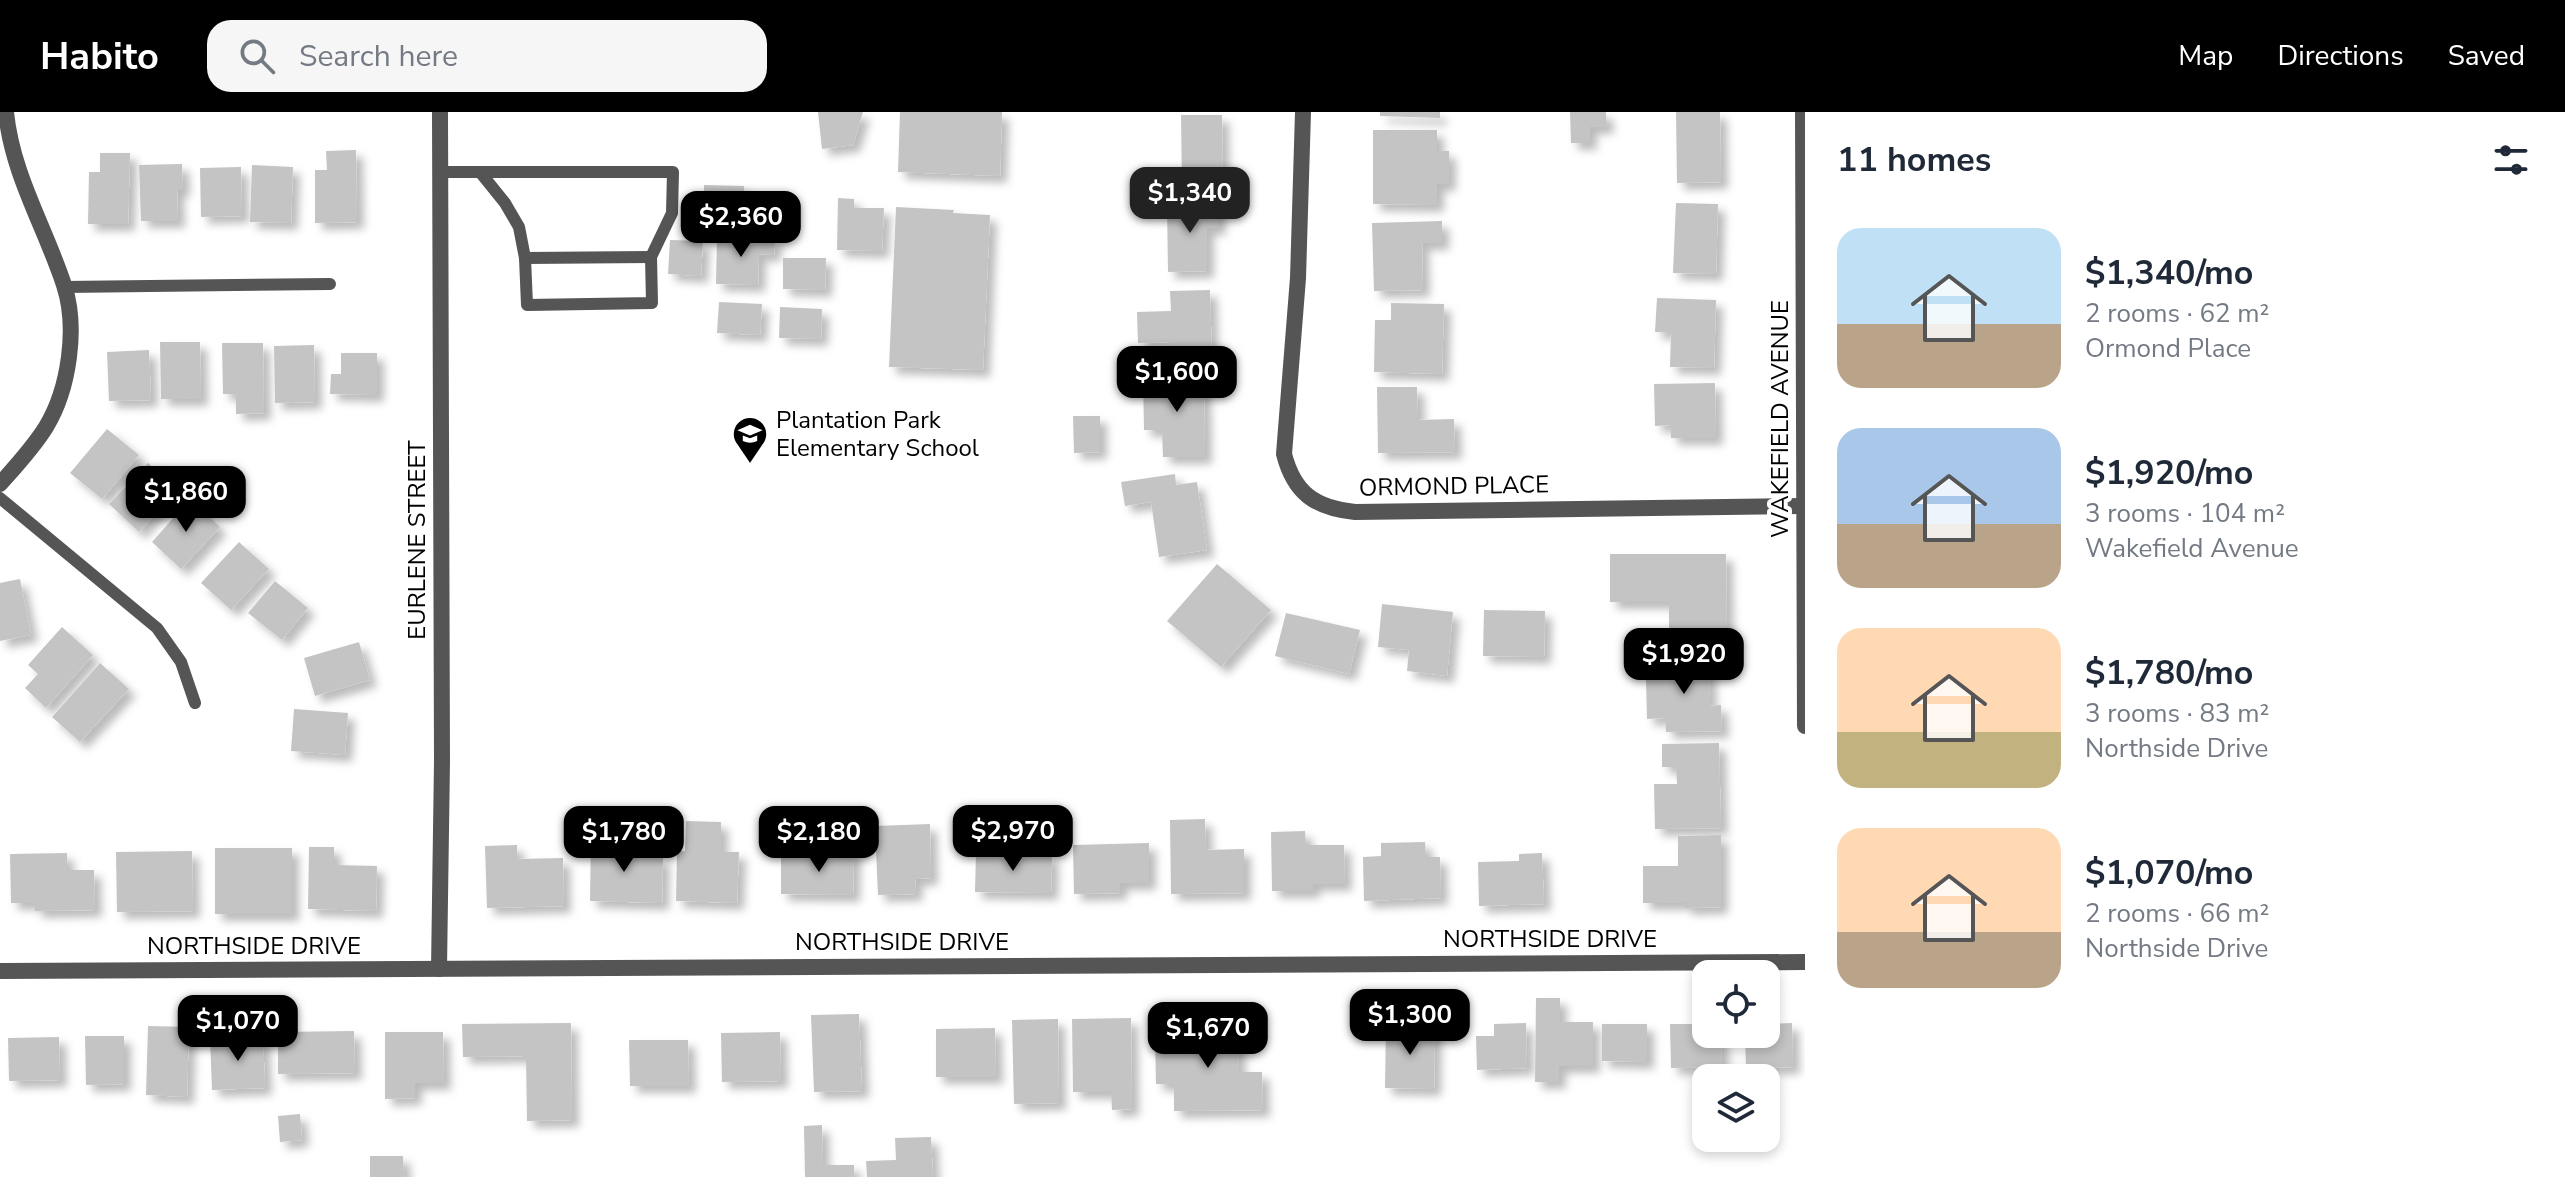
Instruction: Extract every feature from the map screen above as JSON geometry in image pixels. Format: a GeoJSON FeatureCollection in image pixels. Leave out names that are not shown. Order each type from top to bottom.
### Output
{"type":"FeatureCollection","features":[{"type":"Feature","properties":{"kind":"street"},"geometry":{"type":"LineString","coordinates":[[0,484],[34,445],[57,404],[64,378],[70,317],[64,287],[18,167],[9,138],[6,112]]}},
{"type":"Feature","properties":{"kind":"street","name":"EURLENE STREET"},"geometry":{"type":"LineString","coordinates":[[439,969],[442,761],[440,112]]}},
{"type":"Feature","properties":{"kind":"street","name":"ORMOND PLACE"},"geometry":{"type":"LineString","coordinates":[[1303,112],[1297,293],[1284,454],[1290,476],[1304,494],[1336,510],[1355,512],[1805,506]]}},
{"type":"Feature","properties":{"kind":"street","name":"WAKEFIELD AVENUE"},"geometry":{"type":"LineString","coordinates":[[1803,112],[1805,726]]}},
{"type":"Feature","properties":{"kind":"street","name":"NORTHSIDE DRIVE"},"geometry":{"type":"LineString","coordinates":[[0,971],[1805,962]]}},
{"type":"Feature","properties":{"kind":"lane"},"geometry":{"type":"LineString","coordinates":[[440,172],[480,172],[673,172],[672,213],[651,257],[652,303],[527,305],[525,258],[519,227],[505,203],[480,172]]}},
{"type":"Feature","properties":{"kind":"lane"},"geometry":{"type":"LineString","coordinates":[[525,258],[651,257]]}},
{"type":"Feature","properties":{"kind":"lane"},"geometry":{"type":"LineString","coordinates":[[64,287],[330,284]]}},
{"type":"Feature","properties":{"kind":"lane"},"geometry":{"type":"LineString","coordinates":[[0,498],[157,628],[181,662],[195,703]]}},
{"type":"Feature","properties":{"kind":"building"},"geometry":{"type":"Polygon","coordinates":[[[818,112],[863,112],[853,145],[822,149],[818,112]]]}},
{"type":"Feature","properties":{"kind":"building"},"geometry":{"type":"Polygon","coordinates":[[[900,112],[1002,112],[1000,176],[898,172],[900,112]]]}},
{"type":"Feature","properties":{"kind":"building"},"geometry":{"type":"Polygon","coordinates":[[[1380,112],[1440,112],[1440,118],[1380,116],[1380,112]]]}},
{"type":"Feature","properties":{"kind":"building"},"geometry":{"type":"Polygon","coordinates":[[[1570,112],[1606,112],[1607,127],[1590,127],[1590,143],[1571,143],[1570,112]]]}},
{"type":"Feature","properties":{"kind":"building"},"geometry":{"type":"Polygon","coordinates":[[[1676,112],[1720,112],[1721,182],[1677,183],[1676,112]]]}},
{"type":"Feature","properties":{"kind":"building"},"geometry":{"type":"Polygon","coordinates":[[[1181,115],[1222,115],[1223,186],[1182,186],[1181,115]]]}},
{"type":"Feature","properties":{"kind":"building"},"geometry":{"type":"Polygon","coordinates":[[[1373,130],[1437,130],[1437,151],[1449,151],[1449,184],[1437,184],[1437,205],[1373,204],[1373,130]]]}},
{"type":"Feature","properties":{"kind":"building"},"geometry":{"type":"Polygon","coordinates":[[[356,150],[357,222],[315,223],[315,170],[327,170],[326,151],[356,150]]]}},
{"type":"Feature","properties":{"kind":"building"},"geometry":{"type":"Polygon","coordinates":[[[100,153],[130,153],[128,224],[88,224],[89,172],[100,172],[100,153]]]}},
{"type":"Feature","properties":{"kind":"building"},"geometry":{"type":"Polygon","coordinates":[[[182,164],[183,190],[177,190],[178,221],[141,221],[139,165],[182,164]]]}},
{"type":"Feature","properties":{"kind":"building"},"geometry":{"type":"Polygon","coordinates":[[[252,165],[293,167],[291,223],[250,222],[252,165]]]}},
{"type":"Feature","properties":{"kind":"building"},"geometry":{"type":"Polygon","coordinates":[[[241,167],[242,216],[201,217],[200,168],[241,167]]]}},
{"type":"Feature","properties":{"kind":"building"},"geometry":{"type":"Polygon","coordinates":[[[704,185],[744,186],[744,229],[703,228],[704,185]]]}},
{"type":"Feature","properties":{"kind":"building"},"geometry":{"type":"Polygon","coordinates":[[[838,198],[854,199],[854,208],[884,208],[882,251],[837,250],[838,198]]]}},
{"type":"Feature","properties":{"kind":"building"},"geometry":{"type":"Polygon","coordinates":[[[1219,202],[1219,228],[1207,228],[1207,271],[1168,272],[1167,203],[1219,202]]]}},
{"type":"Feature","properties":{"kind":"building"},"geometry":{"type":"Polygon","coordinates":[[[1676,203],[1718,204],[1716,274],[1673,273],[1676,203]]]}},
{"type":"Feature","properties":{"kind":"building"},"geometry":{"type":"Polygon","coordinates":[[[896,207],[990,215],[983,370],[889,367],[896,207]]]}},
{"type":"Feature","properties":{"kind":"building"},"geometry":{"type":"Polygon","coordinates":[[[1442,221],[1442,243],[1422,243],[1423,290],[1374,291],[1372,223],[1442,221]]]}},
{"type":"Feature","properties":{"kind":"building"},"geometry":{"type":"Polygon","coordinates":[[[717,236],[775,237],[774,255],[759,254],[758,285],[716,284],[717,236]]]}},
{"type":"Feature","properties":{"kind":"building"},"geometry":{"type":"Polygon","coordinates":[[[670,240],[703,241],[701,276],[668,274],[670,240]]]}},
{"type":"Feature","properties":{"kind":"building"},"geometry":{"type":"Polygon","coordinates":[[[783,258],[826,258],[825,290],[783,289],[783,258]]]}},
{"type":"Feature","properties":{"kind":"building"},"geometry":{"type":"Polygon","coordinates":[[[1210,290],[1212,361],[1171,363],[1170,342],[1138,343],[1137,312],[1171,311],[1170,291],[1210,290]]]}},
{"type":"Feature","properties":{"kind":"building"},"geometry":{"type":"Polygon","coordinates":[[[1657,298],[1716,300],[1714,368],[1670,367],[1671,333],[1655,332],[1657,298]]]}},
{"type":"Feature","properties":{"kind":"building"},"geometry":{"type":"Polygon","coordinates":[[[719,302],[762,304],[760,335],[717,333],[719,302]]]}},
{"type":"Feature","properties":{"kind":"building"},"geometry":{"type":"Polygon","coordinates":[[[1391,303],[1444,304],[1442,374],[1374,372],[1375,320],[1391,320],[1391,303]]]}},
{"type":"Feature","properties":{"kind":"building"},"geometry":{"type":"Polygon","coordinates":[[[780,307],[822,309],[821,339],[779,338],[780,307]]]}},
{"type":"Feature","properties":{"kind":"building"},"geometry":{"type":"Polygon","coordinates":[[[160,342],[200,342],[201,399],[161,399],[160,342]]]}},
{"type":"Feature","properties":{"kind":"building"},"geometry":{"type":"Polygon","coordinates":[[[222,343],[263,343],[264,413],[236,414],[236,394],[223,394],[222,343]]]}},
{"type":"Feature","properties":{"kind":"building"},"geometry":{"type":"Polygon","coordinates":[[[314,345],[315,402],[275,403],[274,346],[314,345]]]}},
{"type":"Feature","properties":{"kind":"building"},"geometry":{"type":"Polygon","coordinates":[[[149,350],[151,400],[109,401],[107,352],[149,350]]]}},
{"type":"Feature","properties":{"kind":"building"},"geometry":{"type":"Polygon","coordinates":[[[341,353],[377,353],[377,395],[330,394],[331,374],[341,374],[341,353]]]}},
{"type":"Feature","properties":{"kind":"building"},"geometry":{"type":"Polygon","coordinates":[[[1204,376],[1205,457],[1163,457],[1162,430],[1144,430],[1143,377],[1204,376]]]}},
{"type":"Feature","properties":{"kind":"building"},"geometry":{"type":"Polygon","coordinates":[[[1715,383],[1716,438],[1671,438],[1670,425],[1655,426],[1654,384],[1715,383]]]}},
{"type":"Feature","properties":{"kind":"building"},"geometry":{"type":"Polygon","coordinates":[[[1377,387],[1417,387],[1418,420],[1454,419],[1455,452],[1378,453],[1377,387]]]}},
{"type":"Feature","properties":{"kind":"building"},"geometry":{"type":"Polygon","coordinates":[[[1073,416],[1100,416],[1100,452],[1074,453],[1073,416]]]}},
{"type":"Feature","properties":{"kind":"building"},"geometry":{"type":"Polygon","coordinates":[[[107,429],[139,455],[102,499],[70,473],[107,429]]]}},
{"type":"Feature","properties":{"kind":"building"},"geometry":{"type":"Polygon","coordinates":[[[148,463],[177,490],[139,532],[109,504],[148,463]]]}},
{"type":"Feature","properties":{"kind":"building"},"geometry":{"type":"Polygon","coordinates":[[[1175,474],[1176,485],[1197,482],[1207,550],[1159,557],[1151,502],[1125,506],[1121,482],[1175,474]]]}},
{"type":"Feature","properties":{"kind":"building"},"geometry":{"type":"Polygon","coordinates":[[[190,499],[220,527],[181,569],[152,542],[190,499]]]}},
{"type":"Feature","properties":{"kind":"building"},"geometry":{"type":"Polygon","coordinates":[[[239,542],[269,569],[231,610],[201,583],[239,542]]]}},
{"type":"Feature","properties":{"kind":"building"},"geometry":{"type":"Polygon","coordinates":[[[1610,554],[1726,554],[1727,642],[1669,642],[1669,602],[1610,602],[1610,554]]]}},
{"type":"Feature","properties":{"kind":"building"},"geometry":{"type":"Polygon","coordinates":[[[1217,564],[1271,610],[1221,667],[1167,621],[1217,564]]]}},
{"type":"Feature","properties":{"kind":"building"},"geometry":{"type":"Polygon","coordinates":[[[20,579],[31,635],[0,641],[0,583],[20,579]]]}},
{"type":"Feature","properties":{"kind":"building"},"geometry":{"type":"Polygon","coordinates":[[[275,581],[308,608],[282,640],[248,613],[275,581]]]}},
{"type":"Feature","properties":{"kind":"building"},"geometry":{"type":"Polygon","coordinates":[[[1382,604],[1453,612],[1447,676],[1407,671],[1409,650],[1378,647],[1382,604]]]}},
{"type":"Feature","properties":{"kind":"building"},"geometry":{"type":"Polygon","coordinates":[[[1484,610],[1545,611],[1544,657],[1483,656],[1484,610]]]}},
{"type":"Feature","properties":{"kind":"building"},"geometry":{"type":"Polygon","coordinates":[[[1286,613],[1360,630],[1349,674],[1275,656],[1286,613]]]}},
{"type":"Feature","properties":{"kind":"building"},"geometry":{"type":"Polygon","coordinates":[[[62,627],[93,655],[46,708],[25,688],[38,674],[28,665],[62,627]]]}},
{"type":"Feature","properties":{"kind":"building"},"geometry":{"type":"Polygon","coordinates":[[[359,642],[370,680],[315,696],[304,658],[359,642]]]}},
{"type":"Feature","properties":{"kind":"building"},"geometry":{"type":"Polygon","coordinates":[[[1709,656],[1710,706],[1721,705],[1722,731],[1666,732],[1665,718],[1647,719],[1646,680],[1661,680],[1661,657],[1709,656]]]}},
{"type":"Feature","properties":{"kind":"building"},"geometry":{"type":"Polygon","coordinates":[[[100,663],[129,689],[80,742],[52,717],[100,663]]]}},
{"type":"Feature","properties":{"kind":"building"},"geometry":{"type":"Polygon","coordinates":[[[294,709],[348,713],[345,755],[291,751],[294,709]]]}},
{"type":"Feature","properties":{"kind":"building"},"geometry":{"type":"Polygon","coordinates":[[[1719,743],[1721,828],[1655,829],[1654,784],[1677,784],[1676,767],[1662,767],[1662,744],[1719,743]]]}},
{"type":"Feature","properties":{"kind":"building"},"geometry":{"type":"Polygon","coordinates":[[[1205,819],[1206,850],[1244,849],[1244,893],[1171,894],[1170,820],[1205,819]]]}},
{"type":"Feature","properties":{"kind":"building"},"geometry":{"type":"Polygon","coordinates":[[[686,821],[721,822],[721,852],[739,852],[737,903],[676,901],[677,851],[685,851],[686,821]]]}},
{"type":"Feature","properties":{"kind":"building"},"geometry":{"type":"Polygon","coordinates":[[[930,824],[931,878],[915,879],[916,894],[878,895],[875,826],[930,824]]]}},
{"type":"Feature","properties":{"kind":"building"},"geometry":{"type":"Polygon","coordinates":[[[1305,831],[1306,845],[1344,845],[1345,884],[1313,884],[1313,891],[1272,891],[1271,832],[1305,831]]]}},
{"type":"Feature","properties":{"kind":"building"},"geometry":{"type":"Polygon","coordinates":[[[1721,835],[1721,907],[1685,908],[1685,903],[1643,903],[1643,866],[1678,866],[1678,836],[1721,835]]]}},
{"type":"Feature","properties":{"kind":"building"},"geometry":{"type":"Polygon","coordinates":[[[591,838],[628,839],[627,856],[663,857],[662,903],[590,901],[591,838]]]}},
{"type":"Feature","properties":{"kind":"building"},"geometry":{"type":"Polygon","coordinates":[[[1425,842],[1426,857],[1440,857],[1441,898],[1364,901],[1363,857],[1381,856],[1381,843],[1425,842]]]}},
{"type":"Feature","properties":{"kind":"building"},"geometry":{"type":"Polygon","coordinates":[[[1149,843],[1149,883],[1120,883],[1120,893],[1074,894],[1073,845],[1149,843]]]}},
{"type":"Feature","properties":{"kind":"building"},"geometry":{"type":"Polygon","coordinates":[[[517,845],[517,859],[563,858],[564,906],[487,908],[485,846],[517,845]]]}},
{"type":"Feature","properties":{"kind":"building"},"geometry":{"type":"Polygon","coordinates":[[[309,847],[334,847],[334,865],[377,866],[376,911],[308,909],[309,847]]]}},
{"type":"Feature","properties":{"kind":"building"},"geometry":{"type":"Polygon","coordinates":[[[215,848],[292,848],[292,914],[215,914],[215,848]]]}},
{"type":"Feature","properties":{"kind":"building"},"geometry":{"type":"Polygon","coordinates":[[[829,848],[854,848],[853,895],[781,894],[781,857],[829,858],[829,848]]]}},
{"type":"Feature","properties":{"kind":"building"},"geometry":{"type":"Polygon","coordinates":[[[192,851],[193,911],[117,912],[116,852],[192,851]]]}},
{"type":"Feature","properties":{"kind":"building"},"geometry":{"type":"Polygon","coordinates":[[[67,853],[67,870],[94,870],[95,910],[35,911],[35,903],[11,903],[10,854],[67,853]]]}},
{"type":"Feature","properties":{"kind":"building"},"geometry":{"type":"Polygon","coordinates":[[[976,853],[1052,855],[1051,893],[975,892],[976,853]]]}},
{"type":"Feature","properties":{"kind":"building"},"geometry":{"type":"Polygon","coordinates":[[[1542,853],[1544,904],[1479,906],[1478,862],[1519,861],[1519,854],[1542,853]]]}},
{"type":"Feature","properties":{"kind":"building"},"geometry":{"type":"Polygon","coordinates":[[[1536,998],[1560,998],[1560,1022],[1593,1022],[1593,1066],[1559,1066],[1559,1082],[1535,1082],[1536,998]]]}},
{"type":"Feature","properties":{"kind":"building"},"geometry":{"type":"Polygon","coordinates":[[[859,1014],[862,1091],[814,1092],[811,1015],[859,1014]]]}},
{"type":"Feature","properties":{"kind":"building"},"geometry":{"type":"Polygon","coordinates":[[[1131,1018],[1132,1109],[1112,1110],[1111,1092],[1073,1092],[1072,1019],[1131,1018]]]}},
{"type":"Feature","properties":{"kind":"building"},"geometry":{"type":"Polygon","coordinates":[[[1058,1019],[1059,1103],[1014,1104],[1012,1020],[1058,1019]]]}},
{"type":"Feature","properties":{"kind":"building"},"geometry":{"type":"Polygon","coordinates":[[[1238,1019],[1239,1072],[1262,1072],[1263,1110],[1174,1111],[1174,1084],[1156,1084],[1155,1037],[1195,1036],[1194,1020],[1238,1019]]]}},
{"type":"Feature","properties":{"kind":"building"},"geometry":{"type":"Polygon","coordinates":[[[571,1023],[572,1120],[527,1121],[526,1056],[463,1057],[462,1024],[571,1023]]]}},
{"type":"Feature","properties":{"kind":"building"},"geometry":{"type":"Polygon","coordinates":[[[1526,1023],[1527,1068],[1477,1070],[1476,1036],[1494,1036],[1494,1024],[1526,1023]]]}},
{"type":"Feature","properties":{"kind":"building"},"geometry":{"type":"Polygon","coordinates":[[[1780,1023],[1792,1023],[1793,1067],[1746,1064],[1745,1048],[1780,1048],[1780,1023]]]}},
{"type":"Feature","properties":{"kind":"building"},"geometry":{"type":"Polygon","coordinates":[[[1602,1024],[1647,1024],[1647,1062],[1602,1061],[1602,1024]]]}},
{"type":"Feature","properties":{"kind":"building"},"geometry":{"type":"Polygon","coordinates":[[[1670,1024],[1692,1024],[1692,1048],[1721,1048],[1722,1064],[1671,1068],[1670,1024]]]}},
{"type":"Feature","properties":{"kind":"building"},"geometry":{"type":"Polygon","coordinates":[[[1386,1025],[1435,1026],[1434,1089],[1385,1088],[1386,1025]]]}},
{"type":"Feature","properties":{"kind":"building"},"geometry":{"type":"Polygon","coordinates":[[[148,1026],[189,1027],[187,1097],[146,1095],[148,1026]]]}},
{"type":"Feature","properties":{"kind":"building"},"geometry":{"type":"Polygon","coordinates":[[[995,1028],[996,1077],[936,1077],[936,1029],[995,1028]]]}},
{"type":"Feature","properties":{"kind":"building"},"geometry":{"type":"Polygon","coordinates":[[[354,1031],[355,1073],[278,1074],[278,1032],[354,1031]]]}},
{"type":"Feature","properties":{"kind":"building"},"geometry":{"type":"Polygon","coordinates":[[[385,1032],[443,1032],[444,1083],[415,1083],[415,1098],[385,1099],[385,1032]]]}},
{"type":"Feature","properties":{"kind":"building"},"geometry":{"type":"Polygon","coordinates":[[[780,1032],[781,1081],[722,1082],[721,1033],[780,1032]]]}},
{"type":"Feature","properties":{"kind":"building"},"geometry":{"type":"Polygon","coordinates":[[[85,1036],[124,1036],[124,1084],[86,1085],[85,1036]]]}},
{"type":"Feature","properties":{"kind":"building"},"geometry":{"type":"Polygon","coordinates":[[[263,1036],[265,1088],[212,1090],[210,1038],[263,1036]]]}},
{"type":"Feature","properties":{"kind":"building"},"geometry":{"type":"Polygon","coordinates":[[[59,1037],[60,1080],[9,1081],[8,1038],[59,1037]]]}},
{"type":"Feature","properties":{"kind":"building"},"geometry":{"type":"Polygon","coordinates":[[[629,1040],[688,1040],[689,1086],[630,1086],[629,1040]]]}},
{"type":"Feature","properties":{"kind":"building"},"geometry":{"type":"Polygon","coordinates":[[[300,1114],[302,1140],[280,1142],[278,1116],[300,1114]]]}},
{"type":"Feature","properties":{"kind":"building"},"geometry":{"type":"Polygon","coordinates":[[[822,1125],[823,1165],[854,1165],[854,1177],[805,1177],[804,1126],[822,1125]]]}},
{"type":"Feature","properties":{"kind":"building"},"geometry":{"type":"Polygon","coordinates":[[[931,1137],[933,1177],[867,1177],[866,1161],[896,1160],[895,1138],[931,1137]]]}},
{"type":"Feature","properties":{"kind":"building"},"geometry":{"type":"Polygon","coordinates":[[[370,1156],[403,1156],[404,1177],[370,1177],[370,1156]]]}},
{"type":"Feature","properties":{"kind":"place","name":"Plantation Park Elementary School"},"geometry":{"type":"Point","coordinates":[750,465]}}]}
